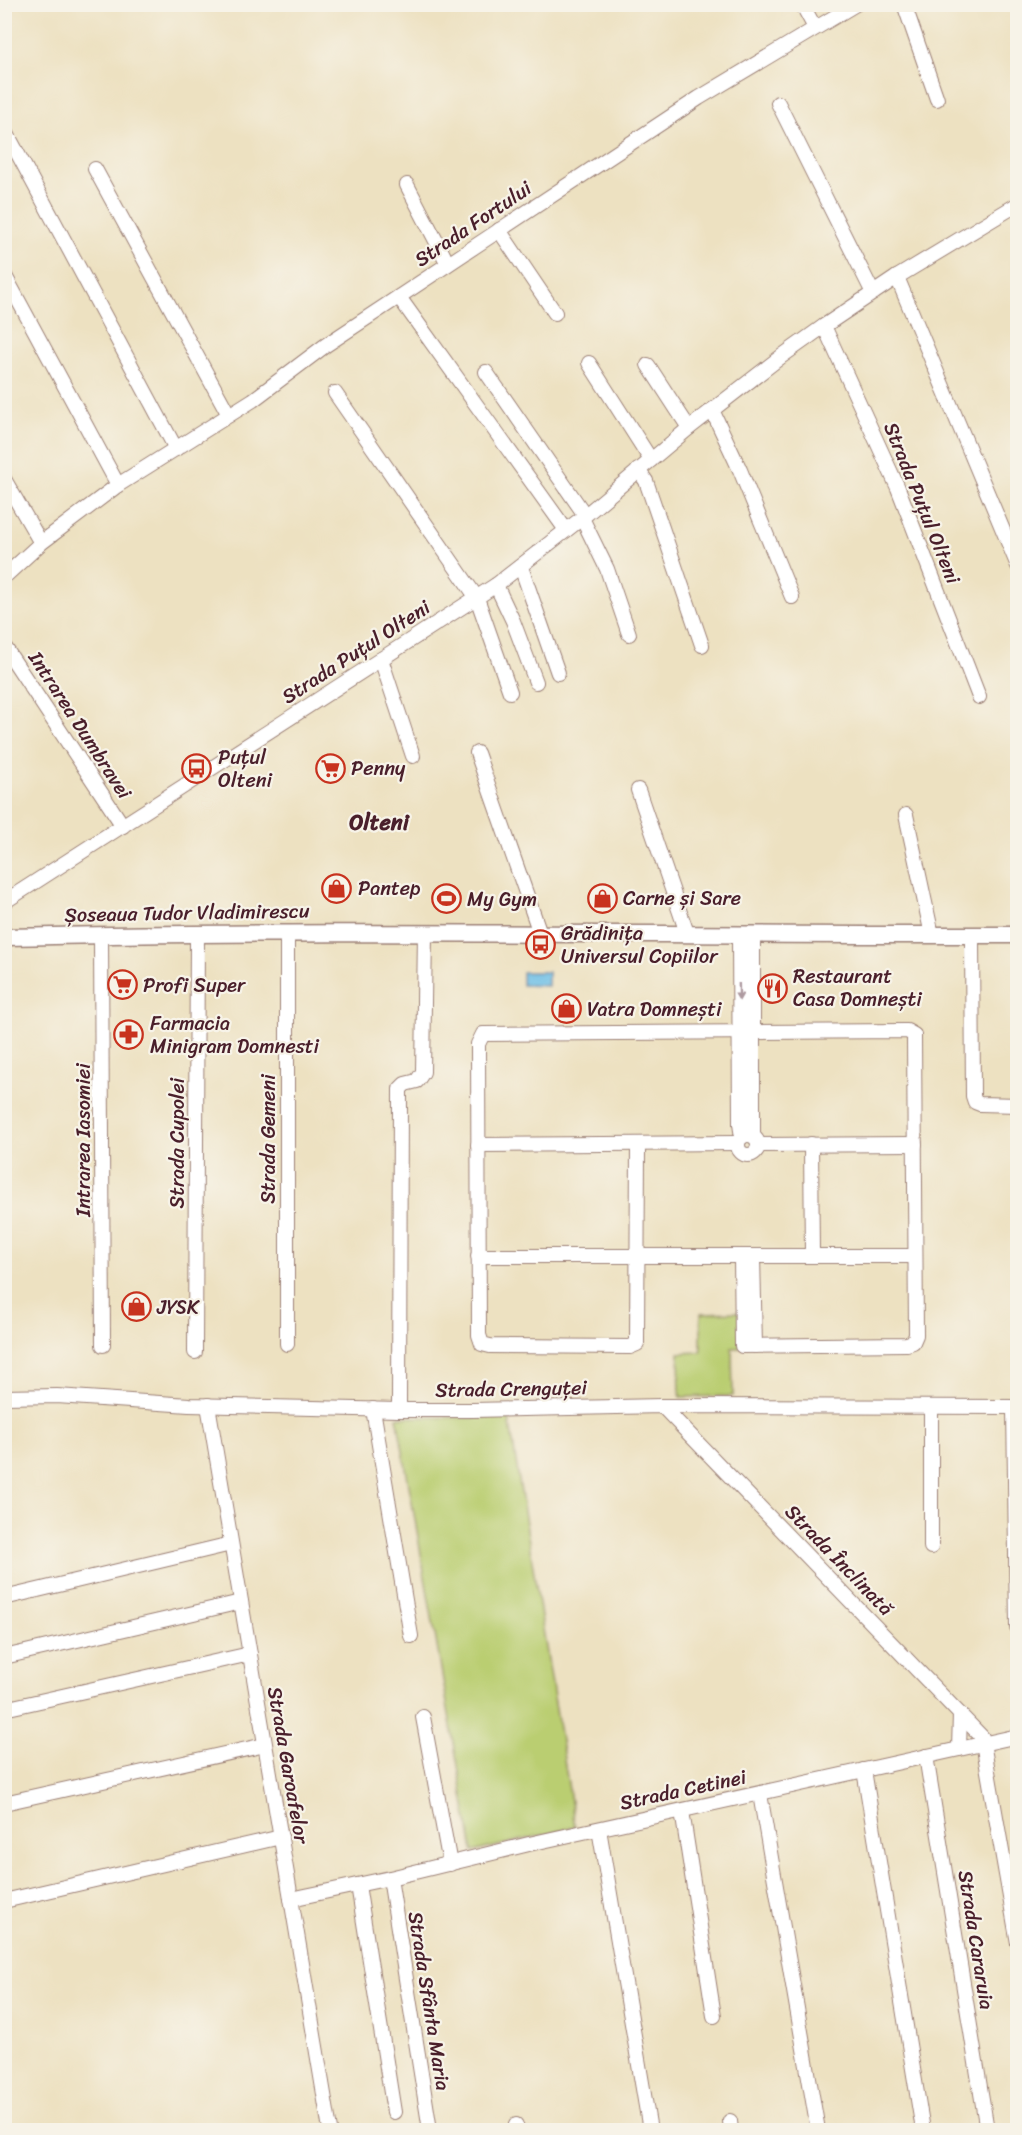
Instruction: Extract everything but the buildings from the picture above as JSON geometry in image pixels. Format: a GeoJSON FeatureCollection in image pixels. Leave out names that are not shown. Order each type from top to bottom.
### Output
{"type":"FeatureCollection","features":[{"type":"Feature","properties":{"kind":"main road","name":"Șoseaua Tudor Vladimirescu"},"geometry":{"type":"LineString","coordinates":[[4,937],[288,933],[1017,935]]}},
{"type":"Feature","properties":{"kind":"street"},"geometry":{"type":"LineString","coordinates":[[802,4],[815,28]]}},
{"type":"Feature","properties":{"kind":"street","name":"Strada Fortului"},"geometry":{"type":"LineString","coordinates":[[4,577],[41,543],[118,485],[253,400],[326,345],[699,98],[856,4]]}},
{"type":"Feature","properties":{"kind":"street"},"geometry":{"type":"LineString","coordinates":[[904,4],[937,99]]}},
{"type":"Feature","properties":{"kind":"street"},"geometry":{"type":"LineString","coordinates":[[777,103],[873,293]]}},
{"type":"Feature","properties":{"kind":"street"},"geometry":{"type":"LineString","coordinates":[[4,128],[176,449]]}},
{"type":"Feature","properties":{"kind":"street"},"geometry":{"type":"LineString","coordinates":[[95,169],[229,415]]}},
{"type":"Feature","properties":{"kind":"street"},"geometry":{"type":"LineString","coordinates":[[407,185],[448,264]]}},
{"type":"Feature","properties":{"kind":"street","name":"Strada Puțul Olteni"},"geometry":{"type":"LineString","coordinates":[[4,902],[496,585],[584,517],[689,428],[824,326],[897,277],[1017,204]]}},
{"type":"Feature","properties":{"kind":"street"},"geometry":{"type":"LineString","coordinates":[[500,230],[555,313]]}},
{"type":"Feature","properties":{"kind":"street"},"geometry":{"type":"LineString","coordinates":[[4,274],[118,485]]}},
{"type":"Feature","properties":{"kind":"street"},"geometry":{"type":"LineString","coordinates":[[897,277],[1017,566]]}},
{"type":"Feature","properties":{"kind":"street"},"geometry":{"type":"LineString","coordinates":[[399,297],[566,530]]}},
{"type":"Feature","properties":{"kind":"street","name":"Strada Puțul Olteni"},"geometry":{"type":"LineString","coordinates":[[824,326],[898,488],[979,697]]}},
{"type":"Feature","properties":{"kind":"street"},"geometry":{"type":"LineString","coordinates":[[589,363],[651,460]]}},
{"type":"Feature","properties":{"kind":"street"},"geometry":{"type":"LineString","coordinates":[[648,365],[689,428]]}},
{"type":"Feature","properties":{"kind":"street"},"geometry":{"type":"LineString","coordinates":[[486,372],[584,517],[603,560],[629,634]]}},
{"type":"Feature","properties":{"kind":"street"},"geometry":{"type":"LineString","coordinates":[[335,393],[477,598],[510,692]]}},
{"type":"Feature","properties":{"kind":"street"},"geometry":{"type":"LineString","coordinates":[[712,410],[740,470],[792,597]]}},
{"type":"Feature","properties":{"kind":"street"},"geometry":{"type":"LineString","coordinates":[[638,470],[646,481],[702,645]]}},
{"type":"Feature","properties":{"kind":"street"},"geometry":{"type":"LineString","coordinates":[[4,479],[41,543]]}},
{"type":"Feature","properties":{"kind":"street"},"geometry":{"type":"LineString","coordinates":[[521,567],[558,674]]}},
{"type":"Feature","properties":{"kind":"street"},"geometry":{"type":"LineString","coordinates":[[496,585],[513,621],[536,682]]}},
{"type":"Feature","properties":{"kind":"street","name":"Intrarea Dumbravei"},"geometry":{"type":"LineString","coordinates":[[4,646],[123,826]]}},
{"type":"Feature","properties":{"kind":"street"},"geometry":{"type":"LineString","coordinates":[[381,659],[413,756]]}},
{"type":"Feature","properties":{"kind":"street"},"geometry":{"type":"LineString","coordinates":[[477,753],[540,933]]}},
{"type":"Feature","properties":{"kind":"street"},"geometry":{"type":"LineString","coordinates":[[638,790],[687,933]]}},
{"type":"Feature","properties":{"kind":"street"},"geometry":{"type":"LineString","coordinates":[[906,815],[933,935]]}},
{"type":"Feature","properties":{"kind":"street","name":"Strada Gemeni"},"geometry":{"type":"LineString","coordinates":[[287,1344],[288,933]]}},
{"type":"Feature","properties":{"kind":"street"},"geometry":{"type":"LineString","coordinates":[[399,1410],[400,1089],[405,1084],[417,1081],[423,1072],[424,933]]}},
{"type":"Feature","properties":{"kind":"street","name":"Strada Cupolei"},"geometry":{"type":"LineString","coordinates":[[195,1352],[197,934]]}},
{"type":"Feature","properties":{"kind":"street"},"geometry":{"type":"LineString","coordinates":[[746,934],[748,1140]]}},
{"type":"Feature","properties":{"kind":"street","name":"Intrarea Iasomiei"},"geometry":{"type":"LineString","coordinates":[[101,935],[104,1345]]}},
{"type":"Feature","properties":{"kind":"street"},"geometry":{"type":"LineString","coordinates":[[972,935],[973,1096],[980,1104],[1017,1105]]}},
{"type":"Feature","properties":{"kind":"street"},"geometry":{"type":"LineString","coordinates":[[638,1145],[638,1341],[635,1346],[490,1346],[482,1344],[479,1340],[478,1044],[483,1034],[911,1032],[915,1038],[916,1335],[913,1342],[907,1344],[742,1346],[747,1256]]}},
{"type":"Feature","properties":{"kind":"street"},"geometry":{"type":"LineString","coordinates":[[478,1145],[638,1145],[748,1140],[811,1144],[915,1144]]}},
{"type":"Feature","properties":{"kind":"street"},"geometry":{"type":"LineString","coordinates":[[811,1144],[812,1256]]}},
{"type":"Feature","properties":{"kind":"street"},"geometry":{"type":"LineString","coordinates":[[478,1256],[915,1256]]}},
{"type":"Feature","properties":{"kind":"street","name":"Strada Crenguței"},"geometry":{"type":"LineString","coordinates":[[4,1397],[81,1397],[208,1406],[399,1410],[662,1406],[1016,1407]]}},
{"type":"Feature","properties":{"kind":"street","name":"Strada Garoafelor"},"geometry":{"type":"LineString","coordinates":[[208,1406],[330,2130]]}},
{"type":"Feature","properties":{"kind":"street","name":"Strada Înclinată"},"geometry":{"type":"LineString","coordinates":[[662,1406],[982,1737],[984,1743]]}},
{"type":"Feature","properties":{"kind":"street"},"geometry":{"type":"LineString","coordinates":[[931,1407],[932,1547]]}},
{"type":"Feature","properties":{"kind":"street"},"geometry":{"type":"LineString","coordinates":[[1016,1407],[1017,1627]]}},
{"type":"Feature","properties":{"kind":"street"},"geometry":{"type":"LineString","coordinates":[[373,1409],[411,1636]]}},
{"type":"Feature","properties":{"kind":"street"},"geometry":{"type":"LineString","coordinates":[[4,1598],[231,1544]]}},
{"type":"Feature","properties":{"kind":"street"},"geometry":{"type":"LineString","coordinates":[[4,1657],[241,1602]]}},
{"type":"Feature","properties":{"kind":"street"},"geometry":{"type":"LineString","coordinates":[[4,1709],[250,1654]]}},
{"type":"Feature","properties":{"kind":"street"},"geometry":{"type":"LineString","coordinates":[[959,1749],[960,1714]]}},
{"type":"Feature","properties":{"kind":"street"},"geometry":{"type":"LineString","coordinates":[[423,1717],[450,1864]]}},
{"type":"Feature","properties":{"kind":"street","name":"Strada Cetinei"},"geometry":{"type":"LineString","coordinates":[[291,1899],[1017,1736]]}},
{"type":"Feature","properties":{"kind":"street"},"geometry":{"type":"LineString","coordinates":[[984,1743],[1017,1943]]}},
{"type":"Feature","properties":{"kind":"street"},"geometry":{"type":"LineString","coordinates":[[4,1803],[265,1745]]}},
{"type":"Feature","properties":{"kind":"street","name":"Strada Cararuia"},"geometry":{"type":"LineString","coordinates":[[926,1756],[987,2130]]}},
{"type":"Feature","properties":{"kind":"street"},"geometry":{"type":"LineString","coordinates":[[864,1770],[923,2130]]}},
{"type":"Feature","properties":{"kind":"street"},"geometry":{"type":"LineString","coordinates":[[760,1794],[818,2130]]}},
{"type":"Feature","properties":{"kind":"street"},"geometry":{"type":"LineString","coordinates":[[681,1811],[714,2016]]}},
{"type":"Feature","properties":{"kind":"street"},"geometry":{"type":"LineString","coordinates":[[600,1829],[650,2130]]}},
{"type":"Feature","properties":{"kind":"street"},"geometry":{"type":"LineString","coordinates":[[4,1901],[281,1837]]}},
{"type":"Feature","properties":{"kind":"street","name":"Strada Sfânta Maria"},"geometry":{"type":"LineString","coordinates":[[390,1878],[430,2130]]}},
{"type":"Feature","properties":{"kind":"street"},"geometry":{"type":"LineString","coordinates":[[358,1885],[394,2112]]}},
{"type":"Feature","properties":{"kind":"green space"},"geometry":{"type":"Polygon","coordinates":[[[740,1312],[740,1348],[732,1348],[733,1396],[680,1397],[679,1353],[701,1352],[701,1313],[740,1312]]]}},
{"type":"Feature","properties":{"kind":"green space"},"geometry":{"type":"Polygon","coordinates":[[[397,1417],[509,1418],[575,1827],[473,1852],[397,1417]]]}},
{"type":"Feature","properties":{"kind":"water"},"geometry":{"type":"Polygon","coordinates":[[[522,972],[548,972],[548,986],[522,985],[522,972]]]}},
{"type":"Feature","properties":{"kind":"place","name":"Penny"},"geometry":{"type":"Point","coordinates":[330,768]}},
{"type":"Feature","properties":{"kind":"place","name":"Puțul Olteni"},"geometry":{"type":"Point","coordinates":[197,769]}},
{"type":"Feature","properties":{"kind":"place","name":"Pantep"},"geometry":{"type":"Point","coordinates":[337,888]}},
{"type":"Feature","properties":{"kind":"place","name":"Carne și Sare"},"geometry":{"type":"Point","coordinates":[602,898]}},
{"type":"Feature","properties":{"kind":"place","name":"My Gym"},"geometry":{"type":"Point","coordinates":[446,899]}},
{"type":"Feature","properties":{"kind":"place","name":"Grădinița Universul Copiilor"},"geometry":{"type":"Point","coordinates":[540,944]}},
{"type":"Feature","properties":{"kind":"place","name":"Profi Super"},"geometry":{"type":"Point","coordinates":[122,985]}},
{"type":"Feature","properties":{"kind":"place","name":"Restaurant Casa Domnești"},"geometry":{"type":"Point","coordinates":[772,988]}},
{"type":"Feature","properties":{"kind":"place","name":"Vatra Domnești"},"geometry":{"type":"Point","coordinates":[566,1009]}},
{"type":"Feature","properties":{"kind":"place","name":"Farmacia Minigram Domnesti"},"geometry":{"type":"Point","coordinates":[129,1034]}},
{"type":"Feature","properties":{"kind":"place","name":"JYSK"},"geometry":{"type":"Point","coordinates":[136,1307]}},
{"type":"Feature","properties":{"kind":"district","name":"Olteni"},"geometry":{"type":"Point","coordinates":[379,822]}}]}
